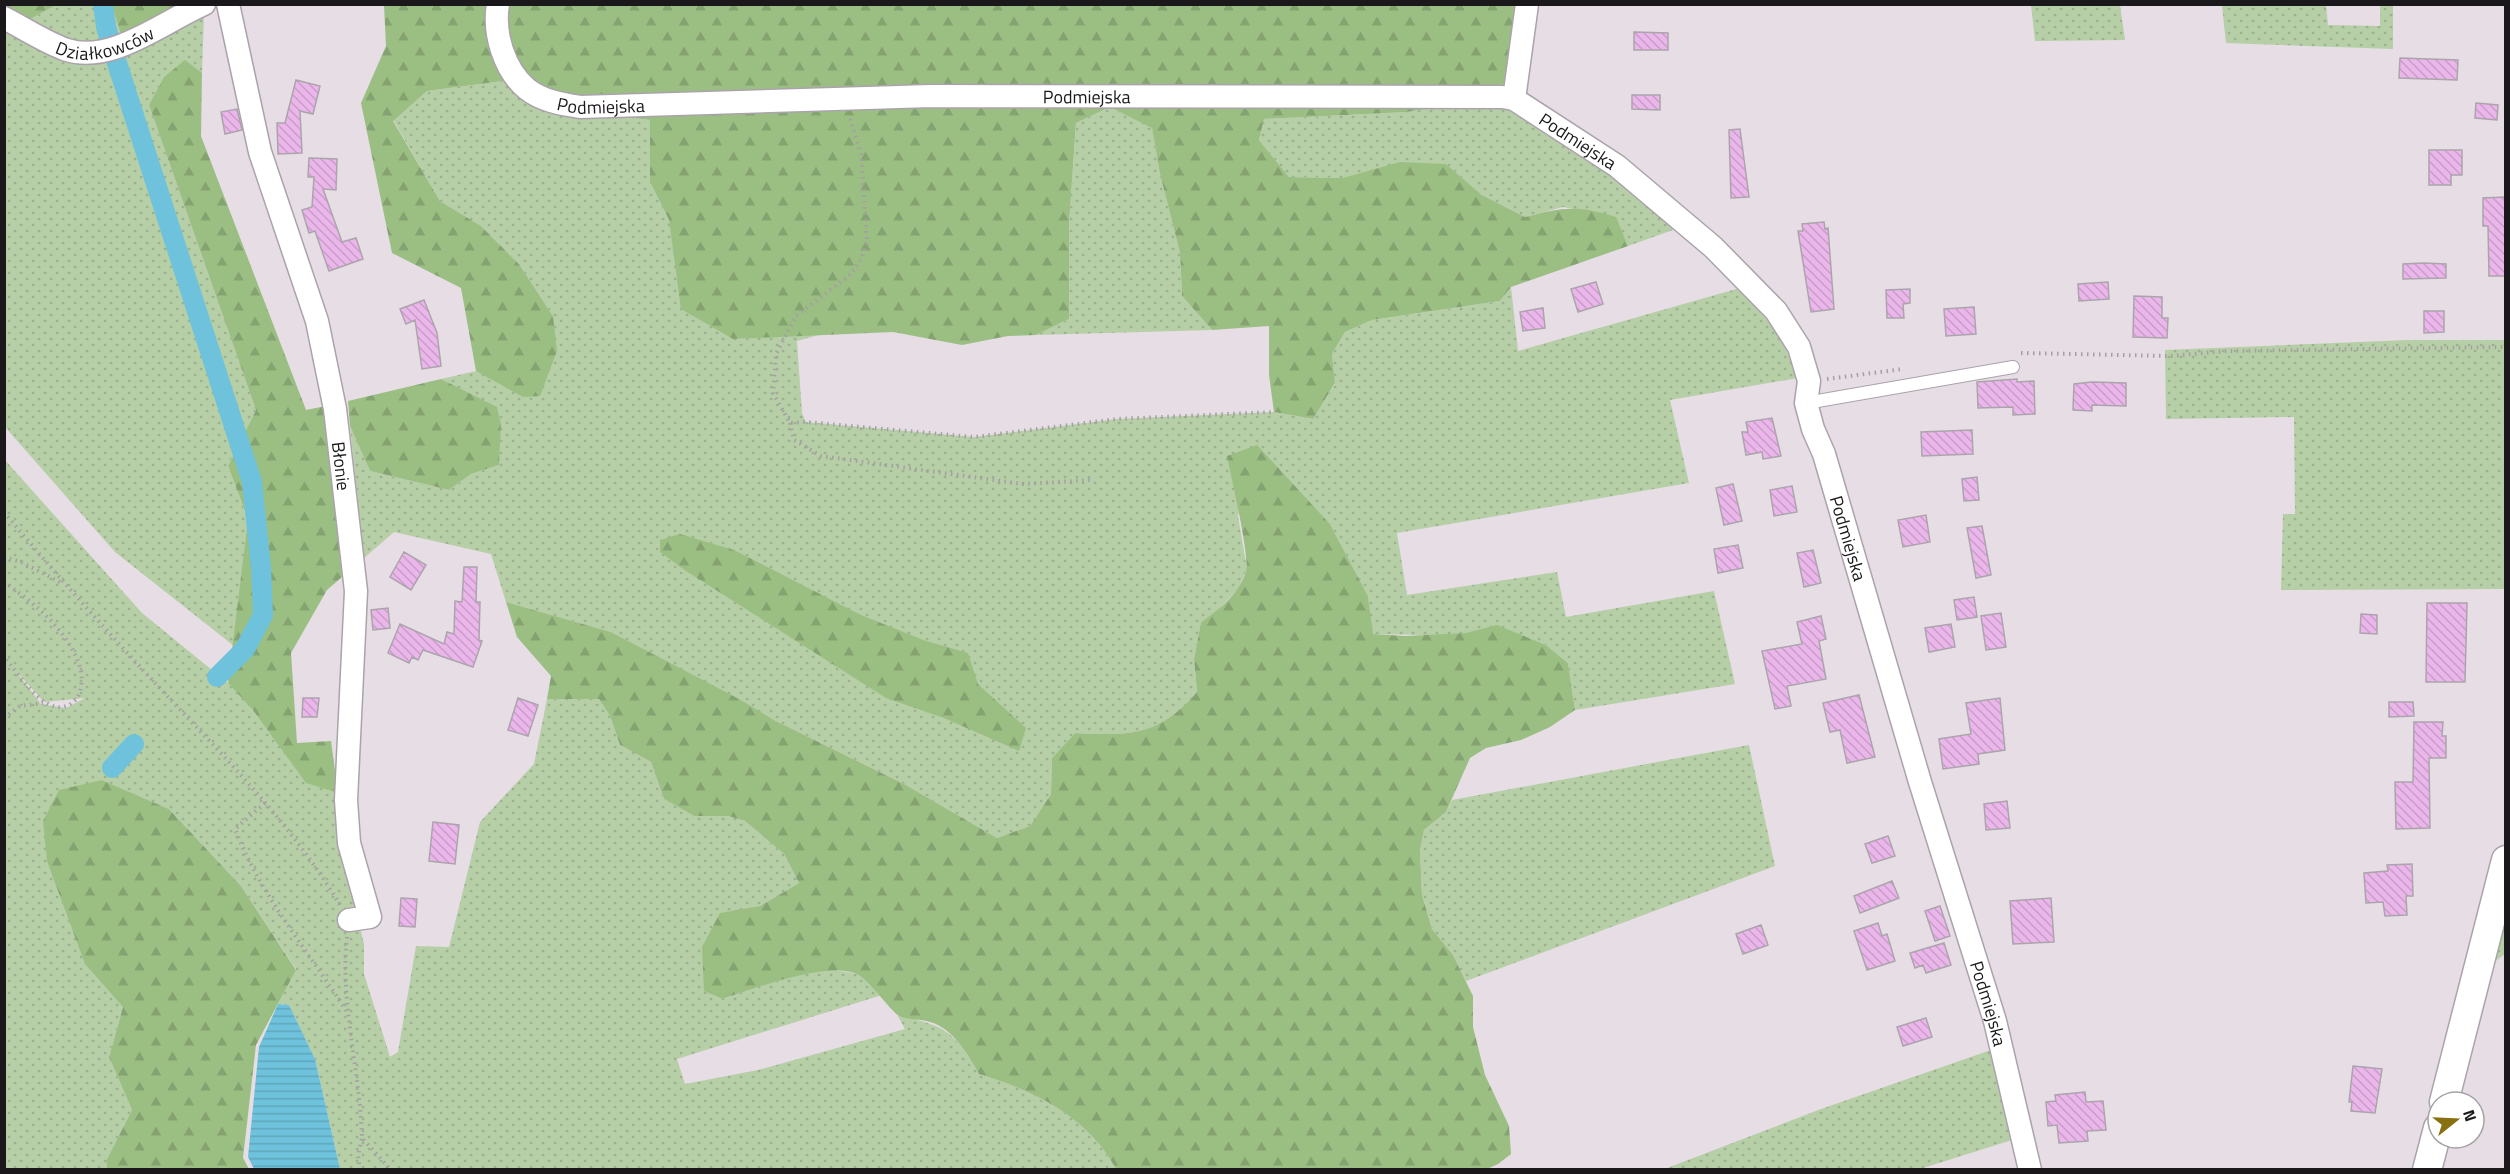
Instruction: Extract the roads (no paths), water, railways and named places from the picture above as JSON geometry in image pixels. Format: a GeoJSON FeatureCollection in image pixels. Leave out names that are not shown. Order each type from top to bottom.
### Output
{"type":"FeatureCollection","features":[{"type":"Feature","properties":{"kind":"street","name":"Działkowców"},"geometry":{"type":"LineString","coordinates":[[4,18],[65,49],[95,54],[110,50],[204,4]]}},
{"type":"Feature","properties":{"kind":"street","name":"Błonie"},"geometry":{"type":"LineString","coordinates":[[228,4],[260,152],[317,321],[335,409],[356,591],[346,762],[348,832],[370,917],[349,920]]}},
{"type":"Feature","properties":{"kind":"street","name":"Podmiejska"},"geometry":{"type":"LineString","coordinates":[[498,4],[496,26],[498,41],[518,79],[527,89],[558,103],[579,107],[931,96],[1514,99],[1617,166],[1713,247],[1776,311],[1799,347],[1813,429],[1824,454],[1920,782],[1995,1021],[2030,1170]]}},
{"type":"Feature","properties":{"kind":"street"},"geometry":{"type":"LineString","coordinates":[[1514,99],[1527,4]]}},
{"type":"Feature","properties":{"kind":"street"},"geometry":{"type":"LineString","coordinates":[[2447,1090],[2505,860]]}},
{"type":"Feature","properties":{"kind":"street"},"geometry":{"type":"LineString","coordinates":[[2427,1170],[2432,1150]]}},
{"type":"Feature","properties":{"kind":"lane"},"geometry":{"type":"LineString","coordinates":[[1808,392],[2013,367]]}},
{"type":"Feature","properties":{"kind":"water"},"geometry":{"type":"Polygon","coordinates":[[[278,1004],[289,1005],[315,1059],[340,1169],[254,1169],[248,1157],[259,1047],[278,1004]]]}},
{"type":"Feature","properties":{"kind":"waterway"},"geometry":{"type":"LineString","coordinates":[[103,4],[106,27],[117,63],[252,482],[261,567],[263,615],[245,649],[217,677]]}},
{"type":"Feature","properties":{"kind":"waterway"},"geometry":{"type":"LineString","coordinates":[[112,768],[134,744]]}}]}
